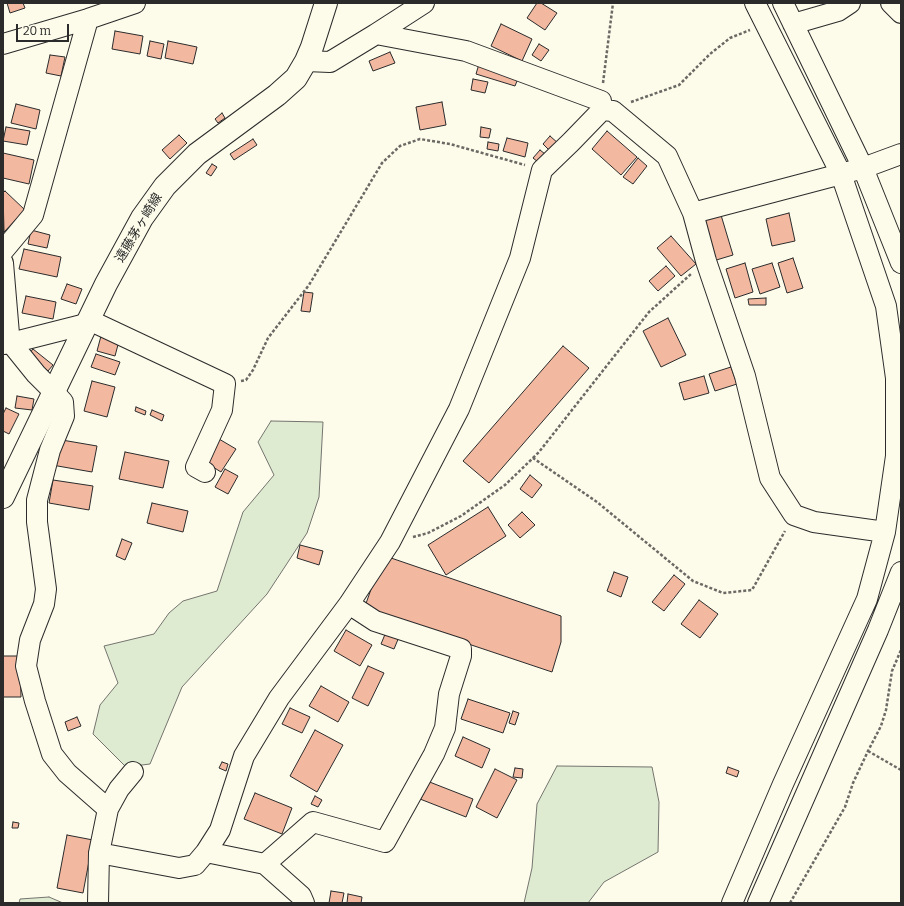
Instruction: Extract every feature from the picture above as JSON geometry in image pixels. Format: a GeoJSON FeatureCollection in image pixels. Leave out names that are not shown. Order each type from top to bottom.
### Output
{"type":"FeatureCollection","features":[{"type":"Feature","properties":{"kind":"main road","name":"遠藤茅ヶ崎線"},"geometry":{"type":"LineString","coordinates":[[3,497],[106,284],[142,218],[165,186],[197,154],[277,95],[296,78],[312,48],[326,3]]}},
{"type":"Feature","properties":{"kind":"street"},"geometry":{"type":"LineString","coordinates":[[3,44],[88,19],[135,3]]}},
{"type":"Feature","properties":{"kind":"street"},"geometry":{"type":"LineString","coordinates":[[306,61],[330,62],[424,3]]}},
{"type":"Feature","properties":{"kind":"street"},"geometry":{"type":"LineString","coordinates":[[732,903],[783,784],[866,599],[885,532],[896,456],[896,378],[886,306],[841,174],[755,3]]}},
{"type":"Feature","properties":{"kind":"street"},"geometry":{"type":"LineString","coordinates":[[783,3],[863,168],[901,263]]}},
{"type":"Feature","properties":{"kind":"street"},"geometry":{"type":"LineString","coordinates":[[793,24],[838,11],[850,3]]}},
{"type":"Feature","properties":{"kind":"street"},"geometry":{"type":"LineString","coordinates":[[891,3],[901,14]]}},
{"type":"Feature","properties":{"kind":"street"},"geometry":{"type":"LineString","coordinates":[[3,251],[33,216],[88,19]]}},
{"type":"Feature","properties":{"kind":"street"},"geometry":{"type":"LineString","coordinates":[[376,34],[466,51],[605,107],[667,156],[693,213],[706,261],[745,376],[770,478],[794,515],[814,522],[885,532]]}},
{"type":"Feature","properties":{"kind":"street"},"geometry":{"type":"LineString","coordinates":[[98,853],[179,868],[195,865],[206,852],[220,830],[244,756],[279,698],[349,604],[390,542],[459,409],[520,258],[542,170],[605,107]]}},
{"type":"Feature","properties":{"kind":"street"},"geometry":{"type":"LineString","coordinates":[[693,213],[863,168],[901,154]]}},
{"type":"Feature","properties":{"kind":"street"},"geometry":{"type":"LineString","coordinates":[[3,263],[9,334],[7,343]]}},
{"type":"Feature","properties":{"kind":"street"},"geometry":{"type":"LineString","coordinates":[[7,343],[88,322],[225,384],[222,410],[196,467],[205,472]]}},
{"type":"Feature","properties":{"kind":"street"},"geometry":{"type":"LineString","coordinates":[[7,343],[63,402],[64,416],[50,450],[37,500],[36,522],[46,589],[44,604],[30,640],[26,666],[35,701],[52,754],[67,773],[108,809]]}},
{"type":"Feature","properties":{"kind":"street"},"geometry":{"type":"LineString","coordinates":[[758,903],[878,630],[901,572]]}},
{"type":"Feature","properties":{"kind":"street"},"geometry":{"type":"LineString","coordinates":[[265,864],[313,822],[385,842],[434,754],[445,728],[449,694],[461,656],[461,649],[375,621],[349,604]]}},
{"type":"Feature","properties":{"kind":"street"},"geometry":{"type":"LineString","coordinates":[[98,903],[98,853],[108,809],[119,789],[133,772]]}},
{"type":"Feature","properties":{"kind":"street"},"geometry":{"type":"LineString","coordinates":[[206,852],[265,864],[301,896],[304,903]]}},
{"type":"Feature","properties":{"kind":"path"},"geometry":{"type":"LineString","coordinates":[[613,3],[605,107],[625,104],[679,85],[710,54],[730,38],[766,24]]}},
{"type":"Feature","properties":{"kind":"path"},"geometry":{"type":"LineString","coordinates":[[225,384],[246,380],[253,370],[268,338],[309,285],[382,164],[400,146],[420,139],[450,144],[542,170]]}},
{"type":"Feature","properties":{"kind":"path"},"geometry":{"type":"LineString","coordinates":[[390,542],[428,533],[461,516],[505,484],[539,452],[649,312],[706,261]]}},
{"type":"Feature","properties":{"kind":"path"},"geometry":{"type":"LineString","coordinates":[[533,458],[597,502],[693,581],[724,593],[752,590],[794,515]]}},
{"type":"Feature","properties":{"kind":"path"},"geometry":{"type":"LineString","coordinates":[[790,903],[845,807],[853,784],[881,726],[886,710],[892,671],[901,650]]}},
{"type":"Feature","properties":{"kind":"path"},"geometry":{"type":"LineString","coordinates":[[868,751],[901,770]]}},
{"type":"Feature","properties":{"kind":"green space"},"geometry":{"type":"Polygon","coordinates":[[[271,421],[323,422],[319,497],[307,533],[267,594],[182,687],[150,764],[126,767],[93,734],[100,705],[118,683],[104,646],[154,634],[169,613],[183,601],[217,591],[243,512],[274,475],[258,442],[271,421]]]}},
{"type":"Feature","properties":{"kind":"green space"},"geometry":{"type":"Polygon","coordinates":[[[557,766],[652,767],[659,802],[658,852],[604,882],[588,903],[524,903],[532,868],[537,804],[557,766]]]}},
{"type":"Feature","properties":{"kind":"green space"},"geometry":{"type":"Polygon","coordinates":[[[49,897],[63,903],[19,903],[20,899],[49,897]]]}},
{"type":"Feature","properties":{"kind":"building"},"geometry":{"type":"Polygon","coordinates":[[[7,3],[23,3],[25,8],[10,13],[7,3]]]}},
{"type":"Feature","properties":{"kind":"building"},"geometry":{"type":"Polygon","coordinates":[[[537,3],[541,3],[557,13],[545,30],[527,18],[537,3]]]}},
{"type":"Feature","properties":{"kind":"building"},"geometry":{"type":"Polygon","coordinates":[[[501,24],[532,39],[522,61],[491,46],[501,24]]]}},
{"type":"Feature","properties":{"kind":"building"},"geometry":{"type":"Polygon","coordinates":[[[115,31],[143,36],[140,54],[112,49],[115,31]]]}},
{"type":"Feature","properties":{"kind":"building"},"geometry":{"type":"Polygon","coordinates":[[[150,41],[164,44],[161,59],[147,56],[150,41]]]}},
{"type":"Feature","properties":{"kind":"building"},"geometry":{"type":"Polygon","coordinates":[[[168,41],[197,47],[193,64],[165,58],[168,41]]]}},
{"type":"Feature","properties":{"kind":"building"},"geometry":{"type":"Polygon","coordinates":[[[539,44],[549,50],[541,61],[532,55],[539,44]]]}},
{"type":"Feature","properties":{"kind":"building"},"geometry":{"type":"Polygon","coordinates":[[[390,52],[395,63],[373,71],[369,61],[390,52]]]}},
{"type":"Feature","properties":{"kind":"building"},"geometry":{"type":"Polygon","coordinates":[[[50,55],[65,57],[61,76],[46,73],[50,55]]]}},
{"type":"Feature","properties":{"kind":"building"},"geometry":{"type":"Polygon","coordinates":[[[479,64],[519,76],[515,86],[476,74],[479,64]]]}},
{"type":"Feature","properties":{"kind":"building"},"geometry":{"type":"Polygon","coordinates":[[[473,79],[488,82],[485,93],[471,90],[473,79]]]}},
{"type":"Feature","properties":{"kind":"building"},"geometry":{"type":"Polygon","coordinates":[[[442,102],[446,125],[420,130],[416,107],[442,102]]]}},
{"type":"Feature","properties":{"kind":"building"},"geometry":{"type":"Polygon","coordinates":[[[16,104],[40,110],[36,129],[11,123],[16,104]]]}},
{"type":"Feature","properties":{"kind":"building"},"geometry":{"type":"Polygon","coordinates":[[[222,113],[225,118],[218,123],[215,119],[222,113]]]}},
{"type":"Feature","properties":{"kind":"building"},"geometry":{"type":"Polygon","coordinates":[[[6,127],[30,131],[27,145],[3,141],[6,127]]]}},
{"type":"Feature","properties":{"kind":"building"},"geometry":{"type":"Polygon","coordinates":[[[481,127],[491,129],[489,138],[480,137],[481,127]]]}},
{"type":"Feature","properties":{"kind":"building"},"geometry":{"type":"Polygon","coordinates":[[[607,131],[637,157],[621,175],[592,149],[607,131]]]}},
{"type":"Feature","properties":{"kind":"building"},"geometry":{"type":"Polygon","coordinates":[[[179,135],[187,143],[170,159],[162,150],[179,135]]]}},
{"type":"Feature","properties":{"kind":"building"},"geometry":{"type":"Polygon","coordinates":[[[550,136],[559,144],[551,152],[543,144],[550,136]]]}},
{"type":"Feature","properties":{"kind":"building"},"geometry":{"type":"Polygon","coordinates":[[[507,138],[528,143],[525,157],[503,151],[507,138]]]}},
{"type":"Feature","properties":{"kind":"building"},"geometry":{"type":"Polygon","coordinates":[[[253,139],[257,145],[234,160],[230,154],[253,139]]]}},
{"type":"Feature","properties":{"kind":"building"},"geometry":{"type":"Polygon","coordinates":[[[488,142],[499,144],[498,151],[487,149],[488,142]]]}},
{"type":"Feature","properties":{"kind":"building"},"geometry":{"type":"Polygon","coordinates":[[[540,150],[545,154],[538,162],[533,158],[540,150]]]}},
{"type":"Feature","properties":{"kind":"building"},"geometry":{"type":"Polygon","coordinates":[[[3,153],[34,160],[29,184],[3,178],[3,153]]]}},
{"type":"Feature","properties":{"kind":"building"},"geometry":{"type":"Polygon","coordinates":[[[638,158],[647,166],[633,184],[623,177],[638,158]]]}},
{"type":"Feature","properties":{"kind":"building"},"geometry":{"type":"Polygon","coordinates":[[[212,164],[217,167],[211,176],[206,173],[212,164]]]}},
{"type":"Feature","properties":{"kind":"building"},"geometry":{"type":"Polygon","coordinates":[[[5,191],[25,210],[4,232],[3,193],[5,191]]]}},
{"type":"Feature","properties":{"kind":"building"},"geometry":{"type":"Polygon","coordinates":[[[789,213],[795,241],[772,246],[766,219],[789,213]]]}},
{"type":"Feature","properties":{"kind":"building"},"geometry":{"type":"Polygon","coordinates":[[[721,215],[733,255],[713,261],[701,221],[721,215]]]}},
{"type":"Feature","properties":{"kind":"building"},"geometry":{"type":"Polygon","coordinates":[[[31,230],[50,235],[47,248],[28,244],[31,230]]]}},
{"type":"Feature","properties":{"kind":"building"},"geometry":{"type":"Polygon","coordinates":[[[671,236],[696,264],[681,276],[657,248],[671,236]]]}},
{"type":"Feature","properties":{"kind":"building"},"geometry":{"type":"Polygon","coordinates":[[[24,249],[61,257],[57,277],[19,269],[24,249]]]}},
{"type":"Feature","properties":{"kind":"building"},"geometry":{"type":"Polygon","coordinates":[[[793,258],[803,288],[787,293],[778,263],[793,258]]]}},
{"type":"Feature","properties":{"kind":"building"},"geometry":{"type":"Polygon","coordinates":[[[745,263],[753,292],[735,298],[726,269],[745,263]]]}},
{"type":"Feature","properties":{"kind":"building"},"geometry":{"type":"Polygon","coordinates":[[[772,263],[780,287],[760,294],[752,269],[772,263]]]}},
{"type":"Feature","properties":{"kind":"building"},"geometry":{"type":"Polygon","coordinates":[[[666,266],[675,276],[658,291],[649,281],[666,266]]]}},
{"type":"Feature","properties":{"kind":"building"},"geometry":{"type":"Polygon","coordinates":[[[67,284],[82,289],[76,304],[61,299],[67,284]]]}},
{"type":"Feature","properties":{"kind":"building"},"geometry":{"type":"Polygon","coordinates":[[[304,292],[313,293],[310,312],[301,311],[304,292]]]}},
{"type":"Feature","properties":{"kind":"building"},"geometry":{"type":"Polygon","coordinates":[[[26,296],[56,302],[53,319],[22,313],[26,296]]]}},
{"type":"Feature","properties":{"kind":"building"},"geometry":{"type":"Polygon","coordinates":[[[766,298],[766,305],[749,305],[748,299],[766,298]]]}},
{"type":"Feature","properties":{"kind":"building"},"geometry":{"type":"Polygon","coordinates":[[[668,318],[686,355],[661,367],[643,331],[668,318]]]}},
{"type":"Feature","properties":{"kind":"building"},"geometry":{"type":"Polygon","coordinates":[[[101,336],[119,341],[115,356],[97,351],[101,336]]]}},
{"type":"Feature","properties":{"kind":"building"},"geometry":{"type":"Polygon","coordinates":[[[563,346],[589,368],[489,483],[463,461],[563,346]]]}},
{"type":"Feature","properties":{"kind":"building"},"geometry":{"type":"Polygon","coordinates":[[[33,349],[53,365],[48,371],[28,355],[33,349]]]}},
{"type":"Feature","properties":{"kind":"building"},"geometry":{"type":"Polygon","coordinates":[[[96,354],[120,362],[115,375],[91,367],[96,354]]]}},
{"type":"Feature","properties":{"kind":"building"},"geometry":{"type":"Polygon","coordinates":[[[731,367],[737,384],[715,391],[709,374],[731,367]]]}},
{"type":"Feature","properties":{"kind":"building"},"geometry":{"type":"Polygon","coordinates":[[[704,376],[709,393],[684,400],[679,383],[704,376]]]}},
{"type":"Feature","properties":{"kind":"building"},"geometry":{"type":"Polygon","coordinates":[[[92,381],[115,387],[107,417],[84,411],[92,381]]]}},
{"type":"Feature","properties":{"kind":"building"},"geometry":{"type":"Polygon","coordinates":[[[17,396],[34,399],[32,410],[15,408],[17,396]]]}},
{"type":"Feature","properties":{"kind":"building"},"geometry":{"type":"Polygon","coordinates":[[[136,407],[146,411],[145,415],[135,411],[136,407]]]}},
{"type":"Feature","properties":{"kind":"building"},"geometry":{"type":"Polygon","coordinates":[[[6,408],[19,414],[9,434],[3,431],[3,414],[6,408]]]}},
{"type":"Feature","properties":{"kind":"building"},"geometry":{"type":"Polygon","coordinates":[[[152,410],[164,415],[162,421],[150,415],[152,410]]]}},
{"type":"Feature","properties":{"kind":"building"},"geometry":{"type":"Polygon","coordinates":[[[56,439],[97,446],[92,472],[52,465],[56,439]]]}},
{"type":"Feature","properties":{"kind":"building"},"geometry":{"type":"Polygon","coordinates":[[[219,439],[236,449],[221,472],[205,462],[219,439]]]}},
{"type":"Feature","properties":{"kind":"building"},"geometry":{"type":"Polygon","coordinates":[[[125,452],[169,461],[163,488],[119,479],[125,452]]]}},
{"type":"Feature","properties":{"kind":"building"},"geometry":{"type":"Polygon","coordinates":[[[225,469],[238,476],[228,494],[215,487],[225,469]]]}},
{"type":"Feature","properties":{"kind":"building"},"geometry":{"type":"Polygon","coordinates":[[[530,475],[542,485],[532,498],[520,489],[530,475]]]}},
{"type":"Feature","properties":{"kind":"building"},"geometry":{"type":"Polygon","coordinates":[[[53,480],[93,486],[89,510],[49,503],[53,480]]]}},
{"type":"Feature","properties":{"kind":"building"},"geometry":{"type":"Polygon","coordinates":[[[152,503],[188,511],[183,532],[147,523],[152,503]]]}},
{"type":"Feature","properties":{"kind":"building"},"geometry":{"type":"Polygon","coordinates":[[[488,507],[506,536],[446,575],[428,545],[488,507]]]}},
{"type":"Feature","properties":{"kind":"building"},"geometry":{"type":"Polygon","coordinates":[[[522,512],[535,525],[520,538],[508,525],[522,512]]]}},
{"type":"Feature","properties":{"kind":"building"},"geometry":{"type":"Polygon","coordinates":[[[122,539],[132,543],[125,560],[116,556],[122,539]]]}},
{"type":"Feature","properties":{"kind":"building"},"geometry":{"type":"Polygon","coordinates":[[[300,545],[323,551],[319,565],[297,558],[300,545]]]}},
{"type":"Feature","properties":{"kind":"building"},"geometry":{"type":"Polygon","coordinates":[[[391,558],[561,616],[561,642],[552,672],[364,609],[374,581],[391,558]]]}},
{"type":"Feature","properties":{"kind":"building"},"geometry":{"type":"Polygon","coordinates":[[[614,572],[628,577],[621,597],[607,591],[614,572]]]}},
{"type":"Feature","properties":{"kind":"building"},"geometry":{"type":"Polygon","coordinates":[[[674,575],[685,584],[664,611],[652,602],[674,575]]]}},
{"type":"Feature","properties":{"kind":"building"},"geometry":{"type":"Polygon","coordinates":[[[699,600],[718,614],[700,638],[681,624],[699,600]]]}},
{"type":"Feature","properties":{"kind":"building"},"geometry":{"type":"Polygon","coordinates":[[[346,630],[372,645],[360,666],[334,651],[346,630]]]}},
{"type":"Feature","properties":{"kind":"building"},"geometry":{"type":"Polygon","coordinates":[[[386,632],[399,637],[394,649],[381,644],[386,632]]]}},
{"type":"Feature","properties":{"kind":"building"},"geometry":{"type":"Polygon","coordinates":[[[3,656],[20,656],[21,697],[3,697],[3,656]]]}},
{"type":"Feature","properties":{"kind":"building"},"geometry":{"type":"Polygon","coordinates":[[[368,666],[384,673],[368,706],[352,698],[368,666]]]}},
{"type":"Feature","properties":{"kind":"building"},"geometry":{"type":"Polygon","coordinates":[[[321,686],[349,702],[338,722],[309,706],[321,686]]]}},
{"type":"Feature","properties":{"kind":"building"},"geometry":{"type":"Polygon","coordinates":[[[468,699],[510,713],[503,733],[461,719],[468,699]]]}},
{"type":"Feature","properties":{"kind":"building"},"geometry":{"type":"Polygon","coordinates":[[[290,708],[310,717],[302,733],[282,724],[290,708]]]}},
{"type":"Feature","properties":{"kind":"building"},"geometry":{"type":"Polygon","coordinates":[[[513,711],[519,713],[515,725],[509,723],[513,711]]]}},
{"type":"Feature","properties":{"kind":"building"},"geometry":{"type":"Polygon","coordinates":[[[77,717],[81,726],[68,731],[65,722],[77,717]]]}},
{"type":"Feature","properties":{"kind":"building"},"geometry":{"type":"Polygon","coordinates":[[[315,730],[343,745],[317,792],[290,776],[315,730]]]}},
{"type":"Feature","properties":{"kind":"building"},"geometry":{"type":"Polygon","coordinates":[[[463,737],[490,749],[482,768],[455,756],[463,737]]]}},
{"type":"Feature","properties":{"kind":"building"},"geometry":{"type":"Polygon","coordinates":[[[222,762],[228,764],[226,771],[219,768],[222,762]]]}},
{"type":"Feature","properties":{"kind":"building"},"geometry":{"type":"Polygon","coordinates":[[[728,767],[739,771],[737,777],[726,773],[728,767]]]}},
{"type":"Feature","properties":{"kind":"building"},"geometry":{"type":"Polygon","coordinates":[[[515,768],[523,769],[522,778],[513,777],[515,768]]]}},
{"type":"Feature","properties":{"kind":"building"},"geometry":{"type":"Polygon","coordinates":[[[495,769],[517,780],[497,818],[476,807],[495,769]]]}},
{"type":"Feature","properties":{"kind":"building"},"geometry":{"type":"Polygon","coordinates":[[[427,781],[473,799],[466,817],[420,799],[427,781]]]}},
{"type":"Feature","properties":{"kind":"building"},"geometry":{"type":"Polygon","coordinates":[[[255,793],[292,808],[282,834],[244,819],[255,793]]]}},
{"type":"Feature","properties":{"kind":"building"},"geometry":{"type":"Polygon","coordinates":[[[315,796],[322,800],[318,807],[311,804],[315,796]]]}},
{"type":"Feature","properties":{"kind":"building"},"geometry":{"type":"Polygon","coordinates":[[[13,822],[19,823],[18,828],[12,828],[13,822]]]}},
{"type":"Feature","properties":{"kind":"building"},"geometry":{"type":"Polygon","coordinates":[[[67,835],[93,840],[83,893],[57,888],[67,835]]]}},
{"type":"Feature","properties":{"kind":"building"},"geometry":{"type":"Polygon","coordinates":[[[331,891],[344,893],[342,903],[329,903],[331,891]]]}},
{"type":"Feature","properties":{"kind":"building"},"geometry":{"type":"Polygon","coordinates":[[[348,894],[362,897],[361,903],[347,903],[348,894]]]}}]}
